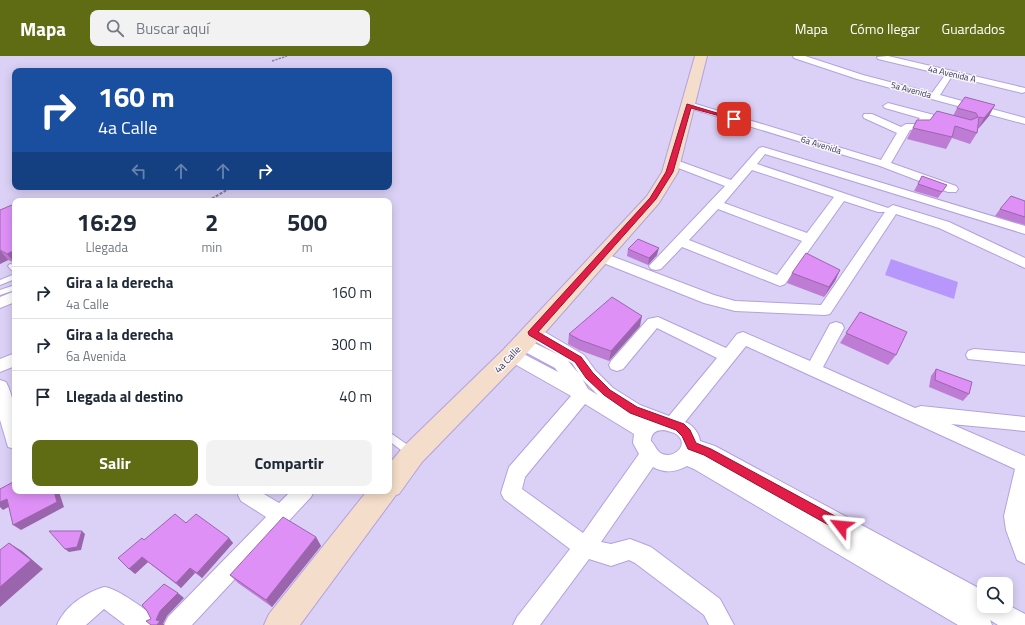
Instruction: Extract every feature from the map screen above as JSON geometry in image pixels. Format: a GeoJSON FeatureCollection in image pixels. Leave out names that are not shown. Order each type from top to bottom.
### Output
{"type":"FeatureCollection","features":[{"type":"Feature","properties":{"kind":"main road","name":"4a Calle"},"geometry":{"type":"LineString","coordinates":[[392,481],[413,454],[522,343],[653,199],[670,172],[701,56]]}},
{"type":"Feature","properties":{"kind":"main road"},"geometry":{"type":"LineString","coordinates":[[280,625],[382,494]]}},
{"type":"Feature","properties":{"kind":"street","name":"5a Avenida"},"geometry":{"type":"LineString","coordinates":[[797,56],[863,74],[934,97],[1025,121]]}},
{"type":"Feature","properties":{"kind":"street","name":"4a Avenida A"},"geometry":{"type":"LineString","coordinates":[[880,58],[1022,90]]}},
{"type":"Feature","properties":{"kind":"street"},"geometry":{"type":"LineString","coordinates":[[934,97],[950,73]]}},
{"type":"Feature","properties":{"kind":"street","name":"6a Avenida"},"geometry":{"type":"LineString","coordinates":[[689,105],[884,164],[952,189]]}},
{"type":"Feature","properties":{"kind":"street"},"geometry":{"type":"LineString","coordinates":[[888,106],[965,127]]}},
{"type":"Feature","properties":{"kind":"street"},"geometry":{"type":"LineString","coordinates":[[868,116],[903,132]]}},
{"type":"Feature","properties":{"kind":"street"},"geometry":{"type":"LineString","coordinates":[[884,164],[906,128],[910,126],[918,127],[927,116]]}},
{"type":"Feature","properties":{"kind":"street"},"geometry":{"type":"LineString","coordinates":[[656,266],[716,204],[763,150],[1025,230]]}},
{"type":"Feature","properties":{"kind":"street"},"geometry":{"type":"LineString","coordinates":[[672,162],[733,185]]}},
{"type":"Feature","properties":{"kind":"street"},"geometry":{"type":"LineString","coordinates":[[750,166],[841,196],[884,215],[951,230],[984,243],[1025,264]]}},
{"type":"Feature","properties":{"kind":"street"},"geometry":{"type":"LineString","coordinates":[[680,241],[780,281],[841,196]]}},
{"type":"Feature","properties":{"kind":"street"},"geometry":{"type":"LineString","coordinates":[[716,204],[810,238]]}},
{"type":"Feature","properties":{"kind":"street"},"geometry":{"type":"LineString","coordinates":[[601,257],[709,300],[735,306],[825,310],[884,215]]}},
{"type":"Feature","properties":{"kind":"street"},"geometry":{"type":"LineString","coordinates":[[0,303],[12,297]]}},
{"type":"Feature","properties":{"kind":"street"},"geometry":{"type":"LineString","coordinates":[[617,365],[653,323],[658,322],[728,356]]}},
{"type":"Feature","properties":{"kind":"street"},"geometry":{"type":"LineString","coordinates":[[814,369],[836,328]]}},
{"type":"Feature","properties":{"kind":"street"},"geometry":{"type":"LineString","coordinates":[[689,452],[678,463],[669,464],[657,461],[650,456],[642,443],[644,431],[649,426],[656,423],[669,423],[743,338],[907,411],[1025,466],[1020,518],[1017,530],[1025,553]]}},
{"type":"Feature","properties":{"kind":"street"},"geometry":{"type":"LineString","coordinates":[[522,343],[582,394],[644,431]]}},
{"type":"Feature","properties":{"kind":"street"},"geometry":{"type":"LineString","coordinates":[[522,343],[578,359],[589,375],[607,393],[634,410],[669,423],[686,433],[689,452],[701,463],[988,614],[1022,625]]}},
{"type":"Feature","properties":{"kind":"street"},"geometry":{"type":"LineString","coordinates":[[974,354],[1025,359]]}},
{"type":"Feature","properties":{"kind":"street"},"geometry":{"type":"LineString","coordinates":[[0,366],[12,360]]}},
{"type":"Feature","properties":{"kind":"street"},"geometry":{"type":"LineString","coordinates":[[0,387],[12,430]]}},
{"type":"Feature","properties":{"kind":"street"},"geometry":{"type":"LineString","coordinates":[[582,394],[516,473],[511,493],[585,547],[611,556],[630,549],[643,555],[712,607],[722,625]]}},
{"type":"Feature","properties":{"kind":"street"},"geometry":{"type":"LineString","coordinates":[[907,411],[1025,424]]}},
{"type":"Feature","properties":{"kind":"street"},"geometry":{"type":"LineString","coordinates":[[525,625],[585,547],[650,456]]}},
{"type":"Feature","properties":{"kind":"street"},"geometry":{"type":"LineString","coordinates":[[176,625],[301,494]]}},
{"type":"Feature","properties":{"kind":"street"},"geometry":{"type":"LineString","coordinates":[[248,496],[281,515]]}},
{"type":"Feature","properties":{"kind":"street"},"geometry":{"type":"LineString","coordinates":[[69,625],[98,599],[104,597],[109,598],[144,625]]}},
{"type":"Feature","properties":{"kind":"lane"},"geometry":{"type":"LineString","coordinates":[[0,282],[12,277]]}},
{"type":"Feature","properties":{"kind":"lane"},"geometry":{"type":"LineString","coordinates":[[0,294],[12,288]]}},
{"type":"Feature","properties":{"kind":"lane"},"geometry":{"type":"LineString","coordinates":[[392,438],[413,454]]}},
{"type":"Feature","properties":{"kind":"path"},"geometry":{"type":"LineString","coordinates":[[272,61],[287,56]]}},
{"type":"Feature","properties":{"kind":"path"},"geometry":{"type":"LineString","coordinates":[[213,198],[227,190]]}},
{"type":"Feature","properties":{"kind":"shaded area"},"geometry":{"type":"Polygon","coordinates":[[[891,259],[958,282],[954,299],[885,275],[891,259]]]}},
{"type":"Feature","properties":{"kind":"building"},"geometry":{"type":"Polygon","coordinates":[[[965,97],[995,105],[984,118],[979,117],[977,133],[955,126],[952,137],[913,128],[917,120],[930,120],[937,111],[971,120],[978,117],[976,113],[957,108],[965,97]]]}},
{"type":"Feature","properties":{"kind":"building"},"geometry":{"type":"Polygon","coordinates":[[[922,176],[947,185],[942,192],[918,184],[922,176]]]}},
{"type":"Feature","properties":{"kind":"building"},"geometry":{"type":"Polygon","coordinates":[[[1011,196],[1025,201],[1025,217],[1000,209],[1011,196]]]}},
{"type":"Feature","properties":{"kind":"building"},"geometry":{"type":"Polygon","coordinates":[[[12,205],[12,252],[7,254],[0,250],[0,210],[12,205]]]}},
{"type":"Feature","properties":{"kind":"building"},"geometry":{"type":"Polygon","coordinates":[[[638,239],[659,248],[649,258],[628,249],[638,239]]]}},
{"type":"Feature","properties":{"kind":"building"},"geometry":{"type":"Polygon","coordinates":[[[806,253],[840,270],[829,287],[792,273],[806,253]]]}},
{"type":"Feature","properties":{"kind":"building"},"geometry":{"type":"Polygon","coordinates":[[[612,297],[642,316],[611,351],[580,340],[569,334],[612,297]]]}},
{"type":"Feature","properties":{"kind":"building"},"geometry":{"type":"Polygon","coordinates":[[[860,312],[907,332],[896,355],[846,333],[860,312]]]}},
{"type":"Feature","properties":{"kind":"building"},"geometry":{"type":"Polygon","coordinates":[[[936,369],[972,382],[969,394],[935,380],[936,369]]]}},
{"type":"Feature","properties":{"kind":"building"},"geometry":{"type":"Polygon","coordinates":[[[12,483],[12,494],[55,494],[57,502],[13,525],[7,499],[0,502],[0,489],[12,483]]]}},
{"type":"Feature","properties":{"kind":"building"},"geometry":{"type":"Polygon","coordinates":[[[175,514],[186,523],[196,514],[229,538],[197,573],[190,568],[176,583],[142,557],[129,569],[118,558],[142,538],[144,540],[175,514]]]}},
{"type":"Feature","properties":{"kind":"building"},"geometry":{"type":"Polygon","coordinates":[[[283,517],[316,537],[266,600],[230,575],[283,517]]]}},
{"type":"Feature","properties":{"kind":"building"},"geometry":{"type":"Polygon","coordinates":[[[49,531],[82,531],[77,547],[65,549],[49,531]]]}},
{"type":"Feature","properties":{"kind":"building"},"geometry":{"type":"Polygon","coordinates":[[[9,543],[31,560],[0,587],[0,550],[9,543]]]}},
{"type":"Feature","properties":{"kind":"building"},"geometry":{"type":"Polygon","coordinates":[[[164,584],[178,593],[160,611],[156,620],[160,621],[157,625],[151,625],[146,621],[151,619],[142,605],[164,584]]]}},
{"type":"Feature","properties":{"kind":"route"},"geometry":{"type":"LineString","coordinates":[[734,119],[689,105],[670,172],[653,199],[532,332],[578,359],[589,375],[607,393],[634,410],[680,427],[690,439],[692,446],[708,452],[841,526]]}}]}
